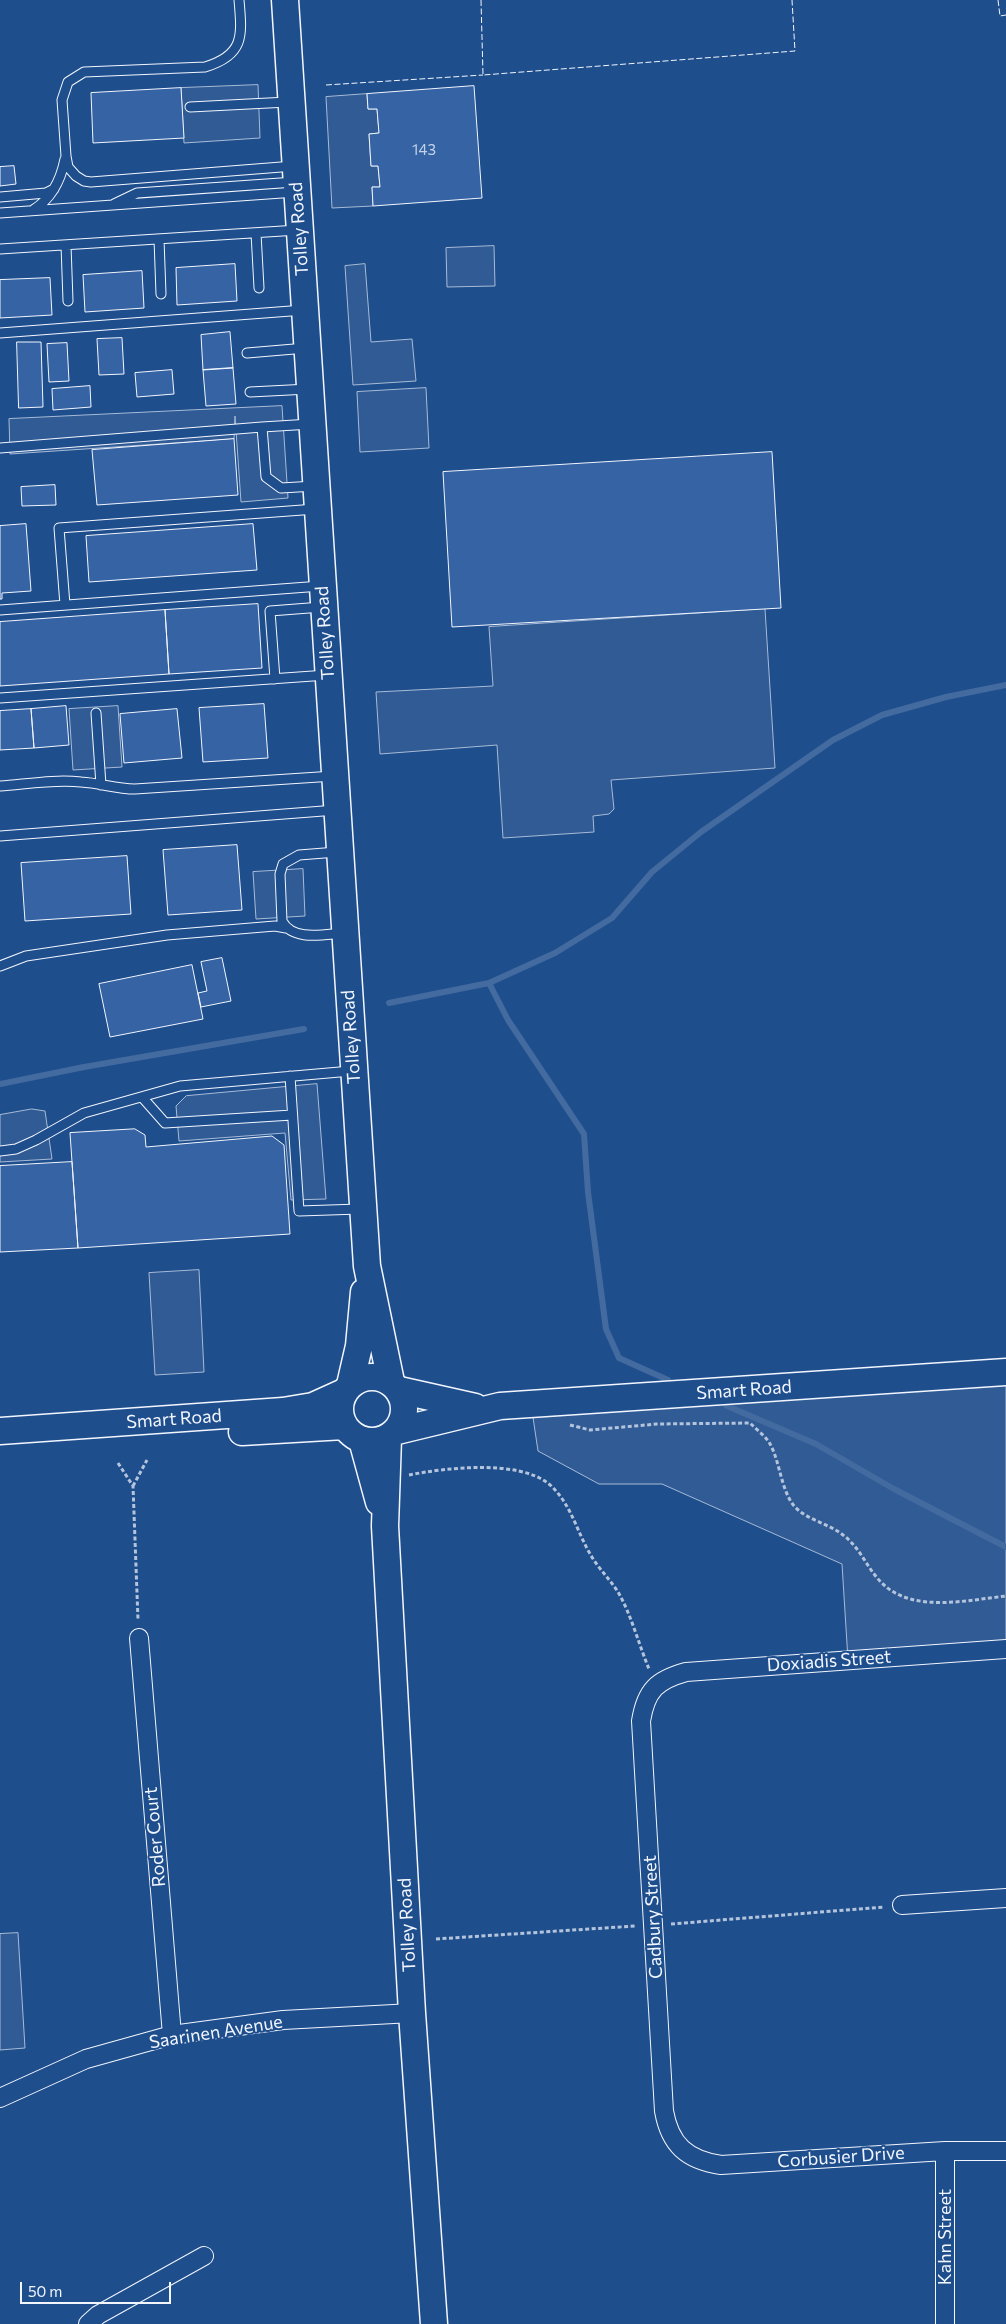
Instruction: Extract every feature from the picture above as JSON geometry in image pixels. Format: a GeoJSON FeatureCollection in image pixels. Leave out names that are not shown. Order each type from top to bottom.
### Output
{"type":"FeatureCollection","features":[{"type":"Feature","properties":{"kind":"main road","name":"Tolley Road"},"geometry":{"type":"LineString","coordinates":[[285,0],[295,180],[367,1266],[395,1386]]}},
{"type":"Feature","properties":{"kind":"main road","name":"Tolley Road"},"geometry":{"type":"LineString","coordinates":[[347,1388],[359,1346],[367,1266]]}},
{"type":"Feature","properties":{"kind":"main road","name":"Smart Road"},"geometry":{"type":"LineString","coordinates":[[0,1448],[373,1434],[483,1408],[1006,1372]]}},
{"type":"Feature","properties":{"kind":"main road"},"geometry":{"type":"LineString","coordinates":[[369,1376],[380,1377],[395,1386],[404,1401],[402,1421],[373,1434],[339,1405],[347,1388],[359,1378],[369,1376]]}},
{"type":"Feature","properties":{"kind":"main road","name":"Smart Road"},"geometry":{"type":"LineString","coordinates":[[395,1386],[483,1408]]}},
{"type":"Feature","properties":{"kind":"main road","name":"Smart Road"},"geometry":{"type":"LineString","coordinates":[[0,1431],[283,1411],[314,1406],[347,1388]]}},
{"type":"Feature","properties":{"kind":"main road","name":"Tolley Road"},"geometry":{"type":"LineString","coordinates":[[373,1434],[386,1526],[412,2012],[434,2324]]}},
{"type":"Feature","properties":{"kind":"street","name":"Roder Court"},"geometry":{"type":"LineString","coordinates":[[139,1638],[172,2035]]}},
{"type":"Feature","properties":{"kind":"street","name":"Doxiadis Street"},"geometry":{"type":"LineString","coordinates":[[656,1686],[667,1677],[686,1672],[1006,1649]]}},
{"type":"Feature","properties":{"kind":"street","name":"Cadbury Street"},"geometry":{"type":"LineString","coordinates":[[656,1686],[644,1704],[641,1721],[664,2110],[667,2126],[680,2148]]}},
{"type":"Feature","properties":{"kind":"street"},"geometry":{"type":"LineString","coordinates":[[902,1905],[1006,1898]]}},
{"type":"Feature","properties":{"kind":"street","name":"Saarinen Avenue"},"geometry":{"type":"LineString","coordinates":[[0,2098],[86,2059],[172,2035],[283,2020],[412,2012]]}},
{"type":"Feature","properties":{"kind":"street","name":"Corbusier Drive"},"geometry":{"type":"LineString","coordinates":[[680,2148],[705,2162],[721,2165],[945,2151],[1006,2151]]}},
{"type":"Feature","properties":{"kind":"street","name":"Kahn Street"},"geometry":{"type":"LineString","coordinates":[[945,2151],[945,2324]]}},
{"type":"Feature","properties":{"kind":"street"},"geometry":{"type":"LineString","coordinates":[[88,2324],[98,2315],[204,2256]]}},
{"type":"Feature","properties":{"kind":"lane"},"geometry":{"type":"LineString","coordinates":[[239,0],[240,39],[232,53],[214,64],[205,67],[84,72],[68,82],[62,100],[68,168],[84,181],[91,182],[295,180]]}},
{"type":"Feature","properties":{"kind":"lane"},"geometry":{"type":"LineString","coordinates":[[190,107],[291,102]]}},
{"type":"Feature","properties":{"kind":"lane"},"geometry":{"type":"LineString","coordinates":[[32,211],[42,205],[54,189],[64,168],[66,156]]}},
{"type":"Feature","properties":{"kind":"lane"},"geometry":{"type":"LineString","coordinates":[[0,213],[106,206],[137,193],[295,180]]}},
{"type":"Feature","properties":{"kind":"lane"},"geometry":{"type":"LineString","coordinates":[[0,196],[46,193],[54,189]]}},
{"type":"Feature","properties":{"kind":"lane"},"geometry":{"type":"LineString","coordinates":[[0,250],[299,230]]}},
{"type":"Feature","properties":{"kind":"lane"},"geometry":{"type":"LineString","coordinates":[[256,233],[259,288]]}},
{"type":"Feature","properties":{"kind":"lane"},"geometry":{"type":"LineString","coordinates":[[159,239],[161,294]]}},
{"type":"Feature","properties":{"kind":"lane"},"geometry":{"type":"LineString","coordinates":[[66,245],[68,301]]}},
{"type":"Feature","properties":{"kind":"lane"},"geometry":{"type":"LineString","coordinates":[[0,333],[304,310]]}},
{"type":"Feature","properties":{"kind":"lane"},"geometry":{"type":"LineString","coordinates":[[247,353],[306,348]]}},
{"type":"Feature","properties":{"kind":"lane"},"geometry":{"type":"LineString","coordinates":[[250,392],[309,389]]}},
{"type":"Feature","properties":{"kind":"lane"},"geometry":{"type":"LineString","coordinates":[[0,448],[311,424]]}},
{"type":"Feature","properties":{"kind":"lane"},"geometry":{"type":"LineString","coordinates":[[262,427],[266,477],[281,488],[316,497]]}},
{"type":"Feature","properties":{"kind":"lane"},"geometry":{"type":"LineString","coordinates":[[65,605],[59,528],[316,497]]}},
{"type":"Feature","properties":{"kind":"lane"},"geometry":{"type":"LineString","coordinates":[[0,610],[65,605],[322,596]]}},
{"type":"Feature","properties":{"kind":"lane"},"geometry":{"type":"LineString","coordinates":[[275,679],[270,611],[322,596]]}},
{"type":"Feature","properties":{"kind":"lane"},"geometry":{"type":"LineString","coordinates":[[0,698],[328,675]]}},
{"type":"Feature","properties":{"kind":"lane"},"geometry":{"type":"LineString","coordinates":[[96,714],[101,785]]}},
{"type":"Feature","properties":{"kind":"lane"},"geometry":{"type":"LineString","coordinates":[[0,786],[65,781],[118,789],[135,789],[334,776]]}},
{"type":"Feature","properties":{"kind":"lane"},"geometry":{"type":"LineString","coordinates":[[0,836],[336,810]]}},
{"type":"Feature","properties":{"kind":"lane"},"geometry":{"type":"LineString","coordinates":[[286,928],[282,921],[280,874],[283,864],[299,855],[339,852]]}},
{"type":"Feature","properties":{"kind":"lane"},"geometry":{"type":"LineString","coordinates":[[0,966],[26,956],[167,935],[275,926],[308,935],[344,933]]}},
{"type":"Feature","properties":{"kind":"lane"},"geometry":{"type":"LineString","coordinates":[[0,1151],[16,1149],[36,1140],[84,1113],[180,1086],[354,1070]]}},
{"type":"Feature","properties":{"kind":"lane"},"geometry":{"type":"LineString","coordinates":[[290,1076],[299,1211],[363,1209]]}},
{"type":"Feature","properties":{"kind":"lane"},"geometry":{"type":"LineString","coordinates":[[142,1096],[165,1123],[292,1115]]}},
{"type":"Feature","properties":{"kind":"path"},"geometry":{"type":"LineString","coordinates":[[566,1424],[590,1430],[657,1424],[750,1423],[769,1442],[790,1501],[808,1517],[825,1523],[844,1535],[857,1548],[883,1584],[899,1596],[924,1602],[1006,1596]]}},
{"type":"Feature","properties":{"kind":"path"},"geometry":{"type":"LineString","coordinates":[[133,1486],[147,1460]]}},
{"type":"Feature","properties":{"kind":"path"},"geometry":{"type":"LineString","coordinates":[[118,1462],[133,1486],[139,1638]]}},
{"type":"Feature","properties":{"kind":"path"},"geometry":{"type":"LineString","coordinates":[[403,1477],[438,1470],[490,1468],[528,1472],[549,1485],[570,1510],[589,1553],[618,1593],[656,1686]]}},
{"type":"Feature","properties":{"kind":"shaded area"},"geometry":{"type":"Polygon","coordinates":[[[258,85],[260,138],[184,143],[181,88],[258,85]]]}},
{"type":"Feature","properties":{"kind":"shaded area"},"geometry":{"type":"Polygon","coordinates":[[[367,94],[368,109],[377,109],[379,133],[369,134],[371,166],[378,166],[380,187],[372,187],[373,206],[332,208],[326,97],[367,94]]]}},
{"type":"Feature","properties":{"kind":"shaded area"},"geometry":{"type":"Polygon","coordinates":[[[494,246],[495,286],[447,287],[446,248],[494,246]]]}},
{"type":"Feature","properties":{"kind":"shaded area"},"geometry":{"type":"Polygon","coordinates":[[[365,264],[371,342],[412,339],[416,381],[353,385],[345,266],[365,264]]]}},
{"type":"Feature","properties":{"kind":"shaded area"},"geometry":{"type":"Polygon","coordinates":[[[426,388],[429,448],[360,452],[357,392],[426,388]]]}},
{"type":"Feature","properties":{"kind":"shaded area"},"geometry":{"type":"Polygon","coordinates":[[[282,406],[288,498],[241,502],[235,416],[234,439],[10,454],[9,419],[282,406]]]}},
{"type":"Feature","properties":{"kind":"shaded area"},"geometry":{"type":"Polygon","coordinates":[[[765,609],[775,768],[611,780],[614,809],[609,814],[593,816],[594,832],[503,838],[497,745],[380,754],[376,692],[493,686],[489,627],[765,609]]]}},
{"type":"Feature","properties":{"kind":"shaded area"},"geometry":{"type":"Polygon","coordinates":[[[118,706],[122,767],[73,770],[69,709],[118,706]]]}},
{"type":"Feature","properties":{"kind":"shaded area"},"geometry":{"type":"Polygon","coordinates":[[[303,869],[305,916],[256,919],[253,872],[303,869]]]}},
{"type":"Feature","properties":{"kind":"shaded area"},"geometry":{"type":"Polygon","coordinates":[[[317,1084],[326,1199],[291,1200],[285,1133],[179,1141],[176,1106],[186,1096],[317,1084]]]}},
{"type":"Feature","properties":{"kind":"shaded area"},"geometry":{"type":"Polygon","coordinates":[[[32,1109],[45,1111],[52,1159],[0,1162],[0,1115],[32,1109]]]}},
{"type":"Feature","properties":{"kind":"shaded area"},"geometry":{"type":"Polygon","coordinates":[[[199,1270],[204,1372],[155,1375],[149,1273],[199,1270]]]}},
{"type":"Feature","properties":{"kind":"shaded area"},"geometry":{"type":"Polygon","coordinates":[[[1006,1372],[1006,1649],[848,1660],[842,1564],[662,1484],[599,1484],[538,1451],[531,1404],[1006,1372]]]}},
{"type":"Feature","properties":{"kind":"shaded area"},"geometry":{"type":"Polygon","coordinates":[[[18,1933],[25,2048],[0,2050],[0,1934],[18,1933]]]}},
{"type":"Feature","properties":{"kind":"building"},"geometry":{"type":"Polygon","coordinates":[[[474,86],[482,198],[373,206],[372,187],[380,187],[378,166],[371,166],[369,134],[379,133],[377,109],[368,109],[367,94],[474,86]]]}},
{"type":"Feature","properties":{"kind":"building"},"geometry":{"type":"Polygon","coordinates":[[[181,88],[184,138],[93,143],[91,93],[181,88]]]}},
{"type":"Feature","properties":{"kind":"building"},"geometry":{"type":"Polygon","coordinates":[[[14,166],[16,184],[0,186],[0,167],[14,166]]]}},
{"type":"Feature","properties":{"kind":"building"},"geometry":{"type":"Polygon","coordinates":[[[235,264],[237,301],[177,305],[176,268],[235,264]]]}},
{"type":"Feature","properties":{"kind":"building"},"geometry":{"type":"Polygon","coordinates":[[[142,271],[144,308],[85,312],[83,275],[142,271]]]}},
{"type":"Feature","properties":{"kind":"building"},"geometry":{"type":"Polygon","coordinates":[[[50,278],[52,315],[0,318],[0,280],[50,278]]]}},
{"type":"Feature","properties":{"kind":"building"},"geometry":{"type":"Polygon","coordinates":[[[230,332],[233,368],[203,370],[201,335],[230,332]]]}},
{"type":"Feature","properties":{"kind":"building"},"geometry":{"type":"Polygon","coordinates":[[[122,338],[124,374],[99,375],[97,339],[122,338]]]}},
{"type":"Feature","properties":{"kind":"building"},"geometry":{"type":"Polygon","coordinates":[[[17,342],[41,342],[43,407],[19,408],[17,342]]]}},
{"type":"Feature","properties":{"kind":"building"},"geometry":{"type":"Polygon","coordinates":[[[67,343],[69,381],[49,382],[47,344],[67,343]]]}},
{"type":"Feature","properties":{"kind":"building"},"geometry":{"type":"Polygon","coordinates":[[[233,368],[236,404],[206,406],[203,370],[233,368]]]}},
{"type":"Feature","properties":{"kind":"building"},"geometry":{"type":"Polygon","coordinates":[[[172,370],[174,394],[137,397],[135,373],[172,370]]]}},
{"type":"Feature","properties":{"kind":"building"},"geometry":{"type":"Polygon","coordinates":[[[90,386],[91,407],[53,410],[52,389],[90,386]]]}},
{"type":"Feature","properties":{"kind":"building"},"geometry":{"type":"Polygon","coordinates":[[[234,439],[238,495],[97,505],[92,450],[234,439]]]}},
{"type":"Feature","properties":{"kind":"building"},"geometry":{"type":"Polygon","coordinates":[[[772,452],[781,608],[452,627],[443,472],[772,452]]]}},
{"type":"Feature","properties":{"kind":"building"},"geometry":{"type":"Polygon","coordinates":[[[55,485],[56,505],[22,506],[21,487],[55,485]]]}},
{"type":"Feature","properties":{"kind":"building"},"geometry":{"type":"Polygon","coordinates":[[[26,524],[31,591],[2,593],[2,599],[0,599],[0,526],[26,524]]]}},
{"type":"Feature","properties":{"kind":"building"},"geometry":{"type":"Polygon","coordinates":[[[253,524],[257,570],[89,582],[86,536],[253,524]]]}},
{"type":"Feature","properties":{"kind":"building"},"geometry":{"type":"Polygon","coordinates":[[[258,604],[262,668],[169,674],[165,610],[258,604]]]}},
{"type":"Feature","properties":{"kind":"building"},"geometry":{"type":"Polygon","coordinates":[[[165,610],[169,674],[0,686],[0,622],[165,610]]]}},
{"type":"Feature","properties":{"kind":"building"},"geometry":{"type":"Polygon","coordinates":[[[264,704],[268,758],[203,762],[199,708],[264,704]]]}},
{"type":"Feature","properties":{"kind":"building"},"geometry":{"type":"Polygon","coordinates":[[[66,706],[69,745],[34,748],[31,709],[66,706]]]}},
{"type":"Feature","properties":{"kind":"building"},"geometry":{"type":"Polygon","coordinates":[[[31,709],[34,748],[0,750],[0,711],[31,709]]]}},
{"type":"Feature","properties":{"kind":"building"},"geometry":{"type":"Polygon","coordinates":[[[177,709],[182,758],[124,763],[120,714],[177,709]]]}},
{"type":"Feature","properties":{"kind":"building"},"geometry":{"type":"Polygon","coordinates":[[[237,845],[242,910],[168,915],[163,850],[237,845]]]}},
{"type":"Feature","properties":{"kind":"building"},"geometry":{"type":"Polygon","coordinates":[[[127,856],[131,914],[25,921],[21,863],[127,856]]]}},
{"type":"Feature","properties":{"kind":"building"},"geometry":{"type":"Polygon","coordinates":[[[222,958],[231,1001],[201,1007],[198,993],[207,991],[201,962],[222,958]]]}},
{"type":"Feature","properties":{"kind":"building"},"geometry":{"type":"Polygon","coordinates":[[[192,965],[203,1019],[110,1037],[99,984],[192,965]]]}},
{"type":"Feature","properties":{"kind":"building"},"geometry":{"type":"Polygon","coordinates":[[[135,1129],[145,1135],[146,1147],[272,1136],[284,1145],[290,1234],[78,1248],[70,1133],[135,1129]]]}},
{"type":"Feature","properties":{"kind":"building"},"geometry":{"type":"Polygon","coordinates":[[[72,1162],[78,1248],[0,1252],[0,1166],[72,1162]]]}},
{"type":"Feature","properties":{"kind":"waterway"},"geometry":{"type":"LineString","coordinates":[[389,1003],[489,983],[555,953],[612,918],[652,872],[701,832],[833,740],[882,715],[946,697],[1006,685]]}},
{"type":"Feature","properties":{"kind":"waterway"},"geometry":{"type":"LineString","coordinates":[[489,983],[508,1020],[584,1134],[588,1192],[606,1329],[619,1358],[668,1380]]}},
{"type":"Feature","properties":{"kind":"waterway"},"geometry":{"type":"LineString","coordinates":[[0,1084],[84,1067],[304,1029]]}},
{"type":"Feature","properties":{"kind":"waterway"},"geometry":{"type":"LineString","coordinates":[[727,1406],[816,1444],[894,1489],[1006,1547]]}},
{"type":"Feature","properties":{"kind":"fence"},"geometry":{"type":"LineString","coordinates":[[481,0],[483,75],[795,51],[792,0]]}},
{"type":"Feature","properties":{"kind":"fence"},"geometry":{"type":"LineString","coordinates":[[998,0],[1000,16],[1006,15]]}},
{"type":"Feature","properties":{"kind":"fence"},"geometry":{"type":"LineString","coordinates":[[326,85],[483,75]]}}]}
